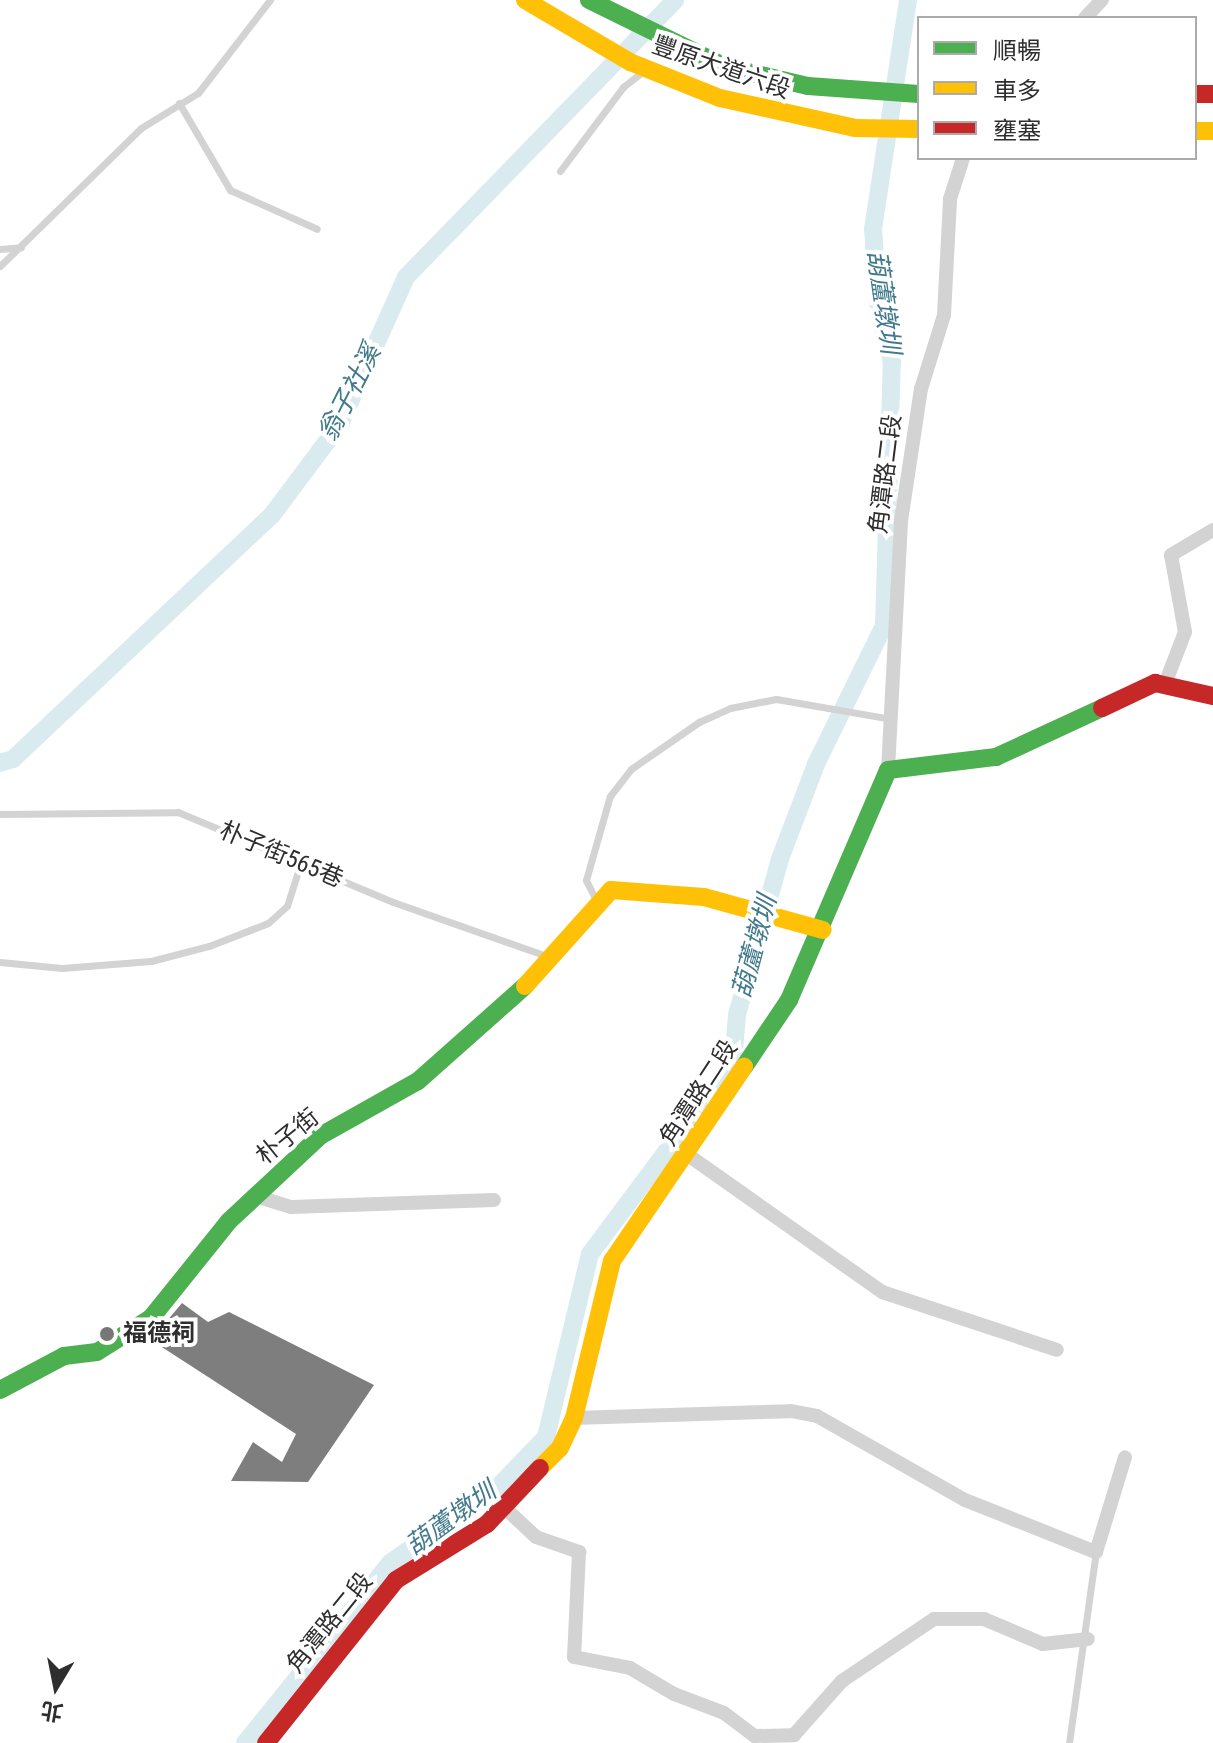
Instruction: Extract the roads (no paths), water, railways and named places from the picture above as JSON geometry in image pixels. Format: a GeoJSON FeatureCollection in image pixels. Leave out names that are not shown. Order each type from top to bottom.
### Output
{"type":"FeatureCollection","features":[{"type":"Feature","properties":{"kind":"street","name":"豐原大道六段"},"geometry":{"type":"LineString","coordinates":[[525,0],[638,65],[773,114],[858,128],[917,129]]}},
{"type":"Feature","properties":{"kind":"street","name":"豐原大道六段"},"geometry":{"type":"LineString","coordinates":[[589,0],[661,40],[758,76],[858,91],[917,94]]}},
{"type":"Feature","properties":{"kind":"street"},"geometry":{"type":"LineString","coordinates":[[1087,16],[1102,0]]}},
{"type":"Feature","properties":{"kind":"street","name":"角潭路二段"},"geometry":{"type":"LineString","coordinates":[[266,1743],[396,1580],[505,1508],[549,1463],[574,1418],[607,1273],[789,1000],[823,930],[888,770],[901,521],[921,389],[944,315],[950,199],[962,160]]}},
{"type":"Feature","properties":{"kind":"street"},"geometry":{"type":"LineString","coordinates":[[1165,684],[1185,632],[1171,555],[1213,530]]}},
{"type":"Feature","properties":{"kind":"street"},"geometry":{"type":"LineString","coordinates":[[888,770],[996,757],[1125,692],[1165,684],[1213,696]]}},
{"type":"Feature","properties":{"kind":"street"},"geometry":{"type":"LineString","coordinates":[[596,900],[611,890],[646,889],[752,909],[823,930]]}},
{"type":"Feature","properties":{"kind":"street","name":"朴子街"},"geometry":{"type":"LineString","coordinates":[[0,1390],[64,1356],[97,1352],[151,1318],[255,1196],[320,1136],[418,1081],[552,958],[596,900]]}},
{"type":"Feature","properties":{"kind":"street"},"geometry":{"type":"LineString","coordinates":[[688,1155],[882,1292],[1057,1350]]}},
{"type":"Feature","properties":{"kind":"street"},"geometry":{"type":"LineString","coordinates":[[255,1196],[291,1207],[494,1200]]}},
{"type":"Feature","properties":{"kind":"street"},"geometry":{"type":"LineString","coordinates":[[574,1418],[791,1411],[817,1416],[965,1500],[1096,1552],[1125,1457]]}},
{"type":"Feature","properties":{"kind":"street"},"geometry":{"type":"LineString","coordinates":[[505,1508],[536,1537],[579,1552],[574,1657],[630,1668],[674,1694],[724,1713],[755,1736],[794,1735],[842,1681],[934,1619],[984,1619],[1043,1644],[1088,1639]]}},
{"type":"Feature","properties":{"kind":"lane"},"geometry":{"type":"LineString","coordinates":[[0,266],[23,247],[141,128],[198,93],[270,0]]}},
{"type":"Feature","properties":{"kind":"lane"},"geometry":{"type":"LineString","coordinates":[[560,171],[638,65]]}},
{"type":"Feature","properties":{"kind":"lane"},"geometry":{"type":"LineString","coordinates":[[179,103],[230,190],[317,229]]}},
{"type":"Feature","properties":{"kind":"lane"},"geometry":{"type":"LineString","coordinates":[[0,249],[23,247]]}},
{"type":"Feature","properties":{"kind":"lane"},"geometry":{"type":"LineString","coordinates":[[596,900],[586,880],[600,822],[631,769],[730,708],[776,699],[892,719]]}},
{"type":"Feature","properties":{"kind":"lane","name":"朴子街565巷"},"geometry":{"type":"LineString","coordinates":[[0,814],[178,812],[279,850],[300,865],[552,958]]}},
{"type":"Feature","properties":{"kind":"lane"},"geometry":{"type":"LineString","coordinates":[[0,962],[62,968],[136,963],[209,946],[278,915],[287,906],[300,865]]}},
{"type":"Feature","properties":{"kind":"lane"},"geometry":{"type":"LineString","coordinates":[[1069,1743],[1088,1639],[1096,1552]]}},
{"type":"Feature","properties":{"kind":"waterway","name":"翁子社溪"},"geometry":{"type":"LineString","coordinates":[[0,763],[13,759],[272,515],[340,424],[406,277],[675,0]]}},
{"type":"Feature","properties":{"kind":"waterway","name":"葫蘆墩圳"},"geometry":{"type":"LineString","coordinates":[[245,1743],[390,1563],[495,1490],[546,1437],[590,1254],[733,1062],[737,1015],[780,859],[816,764],[884,626],[892,362],[879,310],[873,229],[908,0]]}},
{"type":"Feature","properties":{"kind":"place","name":"福德祠"},"geometry":{"type":"Point","coordinates":[107,1334]}}]}
